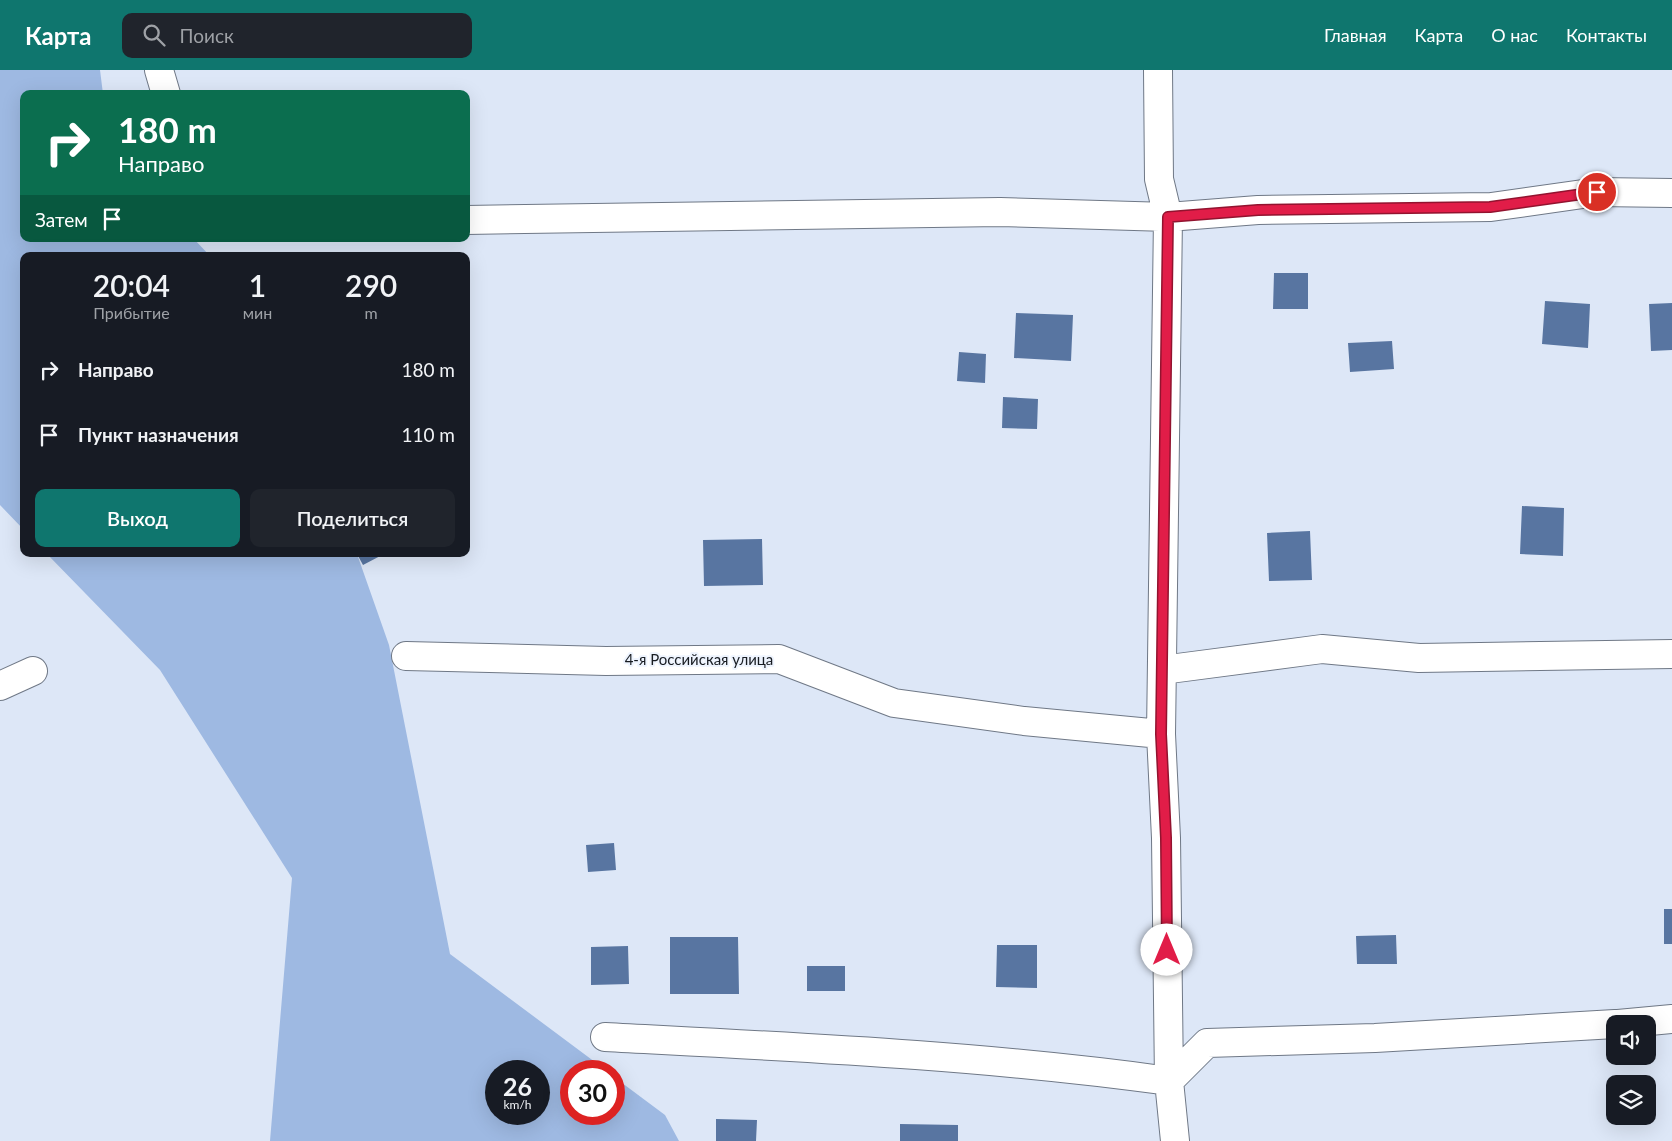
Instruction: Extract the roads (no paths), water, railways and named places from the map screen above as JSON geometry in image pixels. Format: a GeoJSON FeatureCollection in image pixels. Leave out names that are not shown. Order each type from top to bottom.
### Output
{"type":"FeatureCollection","features":[{"type":"Feature","properties":{"kind":"street"},"geometry":{"type":"LineString","coordinates":[[159,70],[165,90]]}},
{"type":"Feature","properties":{"kind":"street"},"geometry":{"type":"LineString","coordinates":[[1158,70],[1159,179],[1168,217],[1161,734],[1166,838],[1168,1081],[1175,1141]]}},
{"type":"Feature","properties":{"kind":"street"},"geometry":{"type":"LineString","coordinates":[[470,220],[1000,212],[1168,217],[1258,210],[1490,207],[1597,192],[1672,193]]}},
{"type":"Feature","properties":{"kind":"street"},"geometry":{"type":"LineString","coordinates":[[1162,670],[1322,649],[1419,658],[1672,654]]}},
{"type":"Feature","properties":{"kind":"street","name":"4-я Российская улица"},"geometry":{"type":"LineString","coordinates":[[406,656],[606,661],[779,659],[894,703],[1024,721],[1161,734]]}},
{"type":"Feature","properties":{"kind":"street"},"geometry":{"type":"LineString","coordinates":[[0,686],[33,671]]}},
{"type":"Feature","properties":{"kind":"street"},"geometry":{"type":"LineString","coordinates":[[1656,1020],[1672,1019]]}},
{"type":"Feature","properties":{"kind":"street"},"geometry":{"type":"LineString","coordinates":[[1168,1081],[1207,1043],[1375,1038],[1606,1025]]}},
{"type":"Feature","properties":{"kind":"street"},"geometry":{"type":"LineString","coordinates":[[605,1037],[971,1059],[1103,1072],[1168,1081]]}}]}
